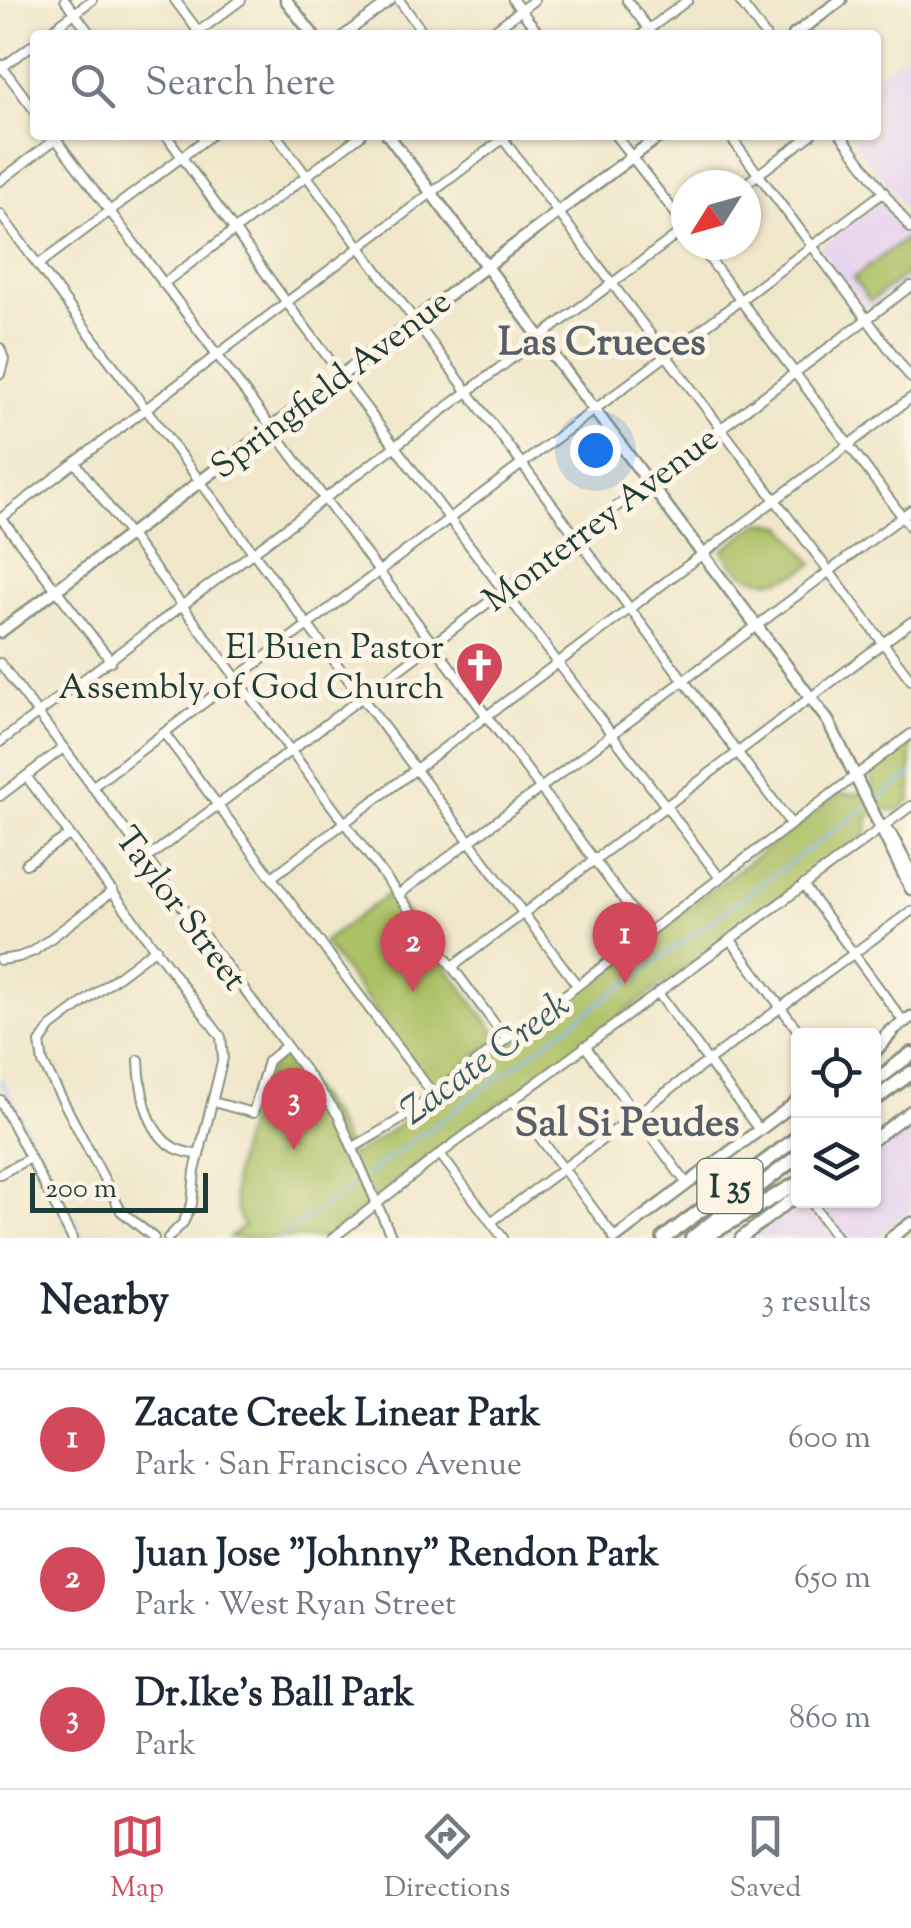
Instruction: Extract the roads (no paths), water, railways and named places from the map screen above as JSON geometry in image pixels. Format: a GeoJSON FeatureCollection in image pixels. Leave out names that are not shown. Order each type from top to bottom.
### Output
{"type":"FeatureCollection","features":[{"type":"Feature","properties":{"kind":"highway"},"geometry":{"type":"LineString","coordinates":[[881,1041],[891,1032]]}},
{"type":"Feature","properties":{"kind":"highway"},"geometry":{"type":"LineString","coordinates":[[881,1077],[911,1054]]}},
{"type":"Feature","properties":{"kind":"highway"},"geometry":{"type":"LineString","coordinates":[[881,1095],[911,1073]]}},
{"type":"Feature","properties":{"kind":"highway"},"geometry":{"type":"LineString","coordinates":[[731,1186],[791,1133]]}},
{"type":"Feature","properties":{"kind":"highway","name":"I 35"},"geometry":{"type":"LineString","coordinates":[[664,1238],[791,1141]]}},
{"type":"Feature","properties":{"kind":"highway","name":"I 35"},"geometry":{"type":"LineString","coordinates":[[692,1238],[791,1161]]}},
{"type":"Feature","properties":{"kind":"highway"},"geometry":{"type":"LineString","coordinates":[[704,1238],[791,1187]]}},
{"type":"Feature","properties":{"kind":"main road"},"geometry":{"type":"LineString","coordinates":[[286,0],[309,30]]}},
{"type":"Feature","properties":{"kind":"main road"},"geometry":{"type":"LineString","coordinates":[[799,30],[828,4],[841,0]]}},
{"type":"Feature","properties":{"kind":"main road"},"geometry":{"type":"LineString","coordinates":[[392,140],[835,733],[911,889]]}},
{"type":"Feature","properties":{"kind":"main road","name":"Springfield Avenue"},"geometry":{"type":"LineString","coordinates":[[0,632],[654,140]]}},
{"type":"Feature","properties":{"kind":"main road"},"geometry":{"type":"LineString","coordinates":[[883,827],[892,835],[911,873]]}},
{"type":"Feature","properties":{"kind":"main road"},"geometry":{"type":"LineString","coordinates":[[891,1032],[907,1020]]}},
{"type":"Feature","properties":{"kind":"main road"},"geometry":{"type":"LineString","coordinates":[[615,1238],[791,1106]]}},
{"type":"Feature","properties":{"kind":"main road"},"geometry":{"type":"LineString","coordinates":[[881,1135],[911,1111]]}},
{"type":"Feature","properties":{"kind":"main road"},"geometry":{"type":"LineString","coordinates":[[741,1238],[791,1201]]}},
{"type":"Feature","properties":{"kind":"main road"},"geometry":{"type":"LineString","coordinates":[[892,1238],[911,1224]]}},
{"type":"Feature","properties":{"kind":"street"},"geometry":{"type":"LineString","coordinates":[[65,0],[87,30]]}},
{"type":"Feature","properties":{"kind":"street"},"geometry":{"type":"LineString","coordinates":[[52,30],[92,0]]}},
{"type":"Feature","properties":{"kind":"street"},"geometry":{"type":"LineString","coordinates":[[175,0],[195,30]]}},
{"type":"Feature","properties":{"kind":"street"},"geometry":{"type":"LineString","coordinates":[[203,30],[241,0]]}},
{"type":"Feature","properties":{"kind":"street"},"geometry":{"type":"LineString","coordinates":[[351,30],[391,0]]}},
{"type":"Feature","properties":{"kind":"street"},"geometry":{"type":"LineString","coordinates":[[399,0],[421,30]]}},
{"type":"Feature","properties":{"kind":"street"},"geometry":{"type":"LineString","coordinates":[[513,0],[536,30]]}},
{"type":"Feature","properties":{"kind":"street"},"geometry":{"type":"LineString","coordinates":[[495,30],[534,0]]}},
{"type":"Feature","properties":{"kind":"street"},"geometry":{"type":"LineString","coordinates":[[627,0],[646,30]]}},
{"type":"Feature","properties":{"kind":"street"},"geometry":{"type":"LineString","coordinates":[[652,30],[688,0]]}},
{"type":"Feature","properties":{"kind":"street"},"geometry":{"type":"LineString","coordinates":[[739,0],[762,30]]}},
{"type":"Feature","properties":{"kind":"street"},"geometry":{"type":"LineString","coordinates":[[30,46],[1,67],[30,105]]}},
{"type":"Feature","properties":{"kind":"street"},"geometry":{"type":"LineString","coordinates":[[0,181],[52,140]]}},
{"type":"Feature","properties":{"kind":"street"},"geometry":{"type":"LineString","coordinates":[[60,140],[216,357],[648,932]]}},
{"type":"Feature","properties":{"kind":"street"},"geometry":{"type":"LineString","coordinates":[[170,140],[288,304],[720,878]]}},
{"type":"Feature","properties":{"kind":"street"},"geometry":{"type":"LineString","coordinates":[[38,265],[205,140]]}},
{"type":"Feature","properties":{"kind":"street"},"geometry":{"type":"LineString","coordinates":[[280,140],[791,824]]}},
{"type":"Feature","properties":{"kind":"street"},"geometry":{"type":"LineString","coordinates":[[163,284],[354,140]]}},
{"type":"Feature","properties":{"kind":"street"},"geometry":{"type":"LineString","coordinates":[[110,661],[0,518],[288,304],[499,140]]}},
{"type":"Feature","properties":{"kind":"street"},"geometry":{"type":"LineString","coordinates":[[507,140],[557,213],[911,680]]}},
{"type":"Feature","properties":{"kind":"street"},"geometry":{"type":"LineString","coordinates":[[620,140],[671,208]]}},
{"type":"Feature","properties":{"kind":"street"},"geometry":{"type":"LineString","coordinates":[[733,140],[756,170]]}},
{"type":"Feature","properties":{"kind":"street"},"geometry":{"type":"LineString","coordinates":[[761,172],[804,140]]}},
{"type":"Feature","properties":{"kind":"street"},"geometry":{"type":"LineString","coordinates":[[844,140],[911,229]]}},
{"type":"Feature","properties":{"kind":"street"},"geometry":{"type":"LineString","coordinates":[[761,177],[911,378]]}},
{"type":"Feature","properties":{"kind":"street"},"geometry":{"type":"LineString","coordinates":[[92,787],[884,192]]}},
{"type":"Feature","properties":{"kind":"street"},"geometry":{"type":"LineString","coordinates":[[0,214],[577,985]]}},
{"type":"Feature","properties":{"kind":"street"},"geometry":{"type":"LineString","coordinates":[[0,742],[671,239]]}},
{"type":"Feature","properties":{"kind":"street"},"geometry":{"type":"LineString","coordinates":[[711,260],[911,528]]}},
{"type":"Feature","properties":{"kind":"street","name":"Monterrey Avenue"},"geometry":{"type":"LineString","coordinates":[[146,859],[911,286]]}},
{"type":"Feature","properties":{"kind":"street"},"geometry":{"type":"LineString","coordinates":[[0,348],[4,359],[0,374]]}},
{"type":"Feature","properties":{"kind":"street"},"geometry":{"type":"LineString","coordinates":[[272,877],[911,398]]}},
{"type":"Feature","properties":{"kind":"street"},"geometry":{"type":"LineString","coordinates":[[75,462],[506,1039]]}},
{"type":"Feature","properties":{"kind":"street"},"geometry":{"type":"LineString","coordinates":[[398,895],[911,510]]}},
{"type":"Feature","properties":{"kind":"street"},"geometry":{"type":"LineString","coordinates":[[452,967],[911,622]]}},
{"type":"Feature","properties":{"kind":"street","name":"Taylor Street"},"geometry":{"type":"LineString","coordinates":[[0,664],[338,1115],[392,1238]]}},
{"type":"Feature","properties":{"kind":"street"},"geometry":{"type":"LineString","coordinates":[[164,733],[433,1094]]}},
{"type":"Feature","properties":{"kind":"street"},"geometry":{"type":"LineString","coordinates":[[356,1152],[911,734]]}},
{"type":"Feature","properties":{"kind":"street"},"geometry":{"type":"LineString","coordinates":[[0,796],[63,748]]}},
{"type":"Feature","properties":{"kind":"street"},"geometry":{"type":"LineString","coordinates":[[26,776],[217,1028],[224,1047],[192,1204],[183,1223],[168,1238]]}},
{"type":"Feature","properties":{"kind":"street"},"geometry":{"type":"LineString","coordinates":[[333,1238],[375,1201],[911,806]]}},
{"type":"Feature","properties":{"kind":"street"},"geometry":{"type":"LineString","coordinates":[[26,864],[69,835]]}},
{"type":"Feature","properties":{"kind":"street"},"geometry":{"type":"LineString","coordinates":[[802,885],[907,1020]]}},
{"type":"Feature","properties":{"kind":"street"},"geometry":{"type":"LineString","coordinates":[[0,960],[20,958],[34,951],[113,891]]}},
{"type":"Feature","properties":{"kind":"street"},"geometry":{"type":"LineString","coordinates":[[491,1222],[911,912]]}},
{"type":"Feature","properties":{"kind":"street"},"geometry":{"type":"LineString","coordinates":[[730,939],[796,1028]]}},
{"type":"Feature","properties":{"kind":"street"},"geometry":{"type":"LineString","coordinates":[[156,948],[50,1028],[40,1043],[43,1063],[120,1212],[156,1238]]}},
{"type":"Feature","properties":{"kind":"street"},"geometry":{"type":"LineString","coordinates":[[658,992],[759,1130]]}},
{"type":"Feature","properties":{"kind":"street"},"geometry":{"type":"LineString","coordinates":[[213,1102],[254,1112],[268,1062],[286,1046]]}},
{"type":"Feature","properties":{"kind":"street"},"geometry":{"type":"LineString","coordinates":[[585,1046],[687,1184]]}},
{"type":"Feature","properties":{"kind":"street"},"geometry":{"type":"LineString","coordinates":[[139,1060],[140,1091],[162,1138],[174,1148],[199,1156]]}},
{"type":"Feature","properties":{"kind":"street"},"geometry":{"type":"LineString","coordinates":[[0,1100],[72,1238]]}},
{"type":"Feature","properties":{"kind":"street"},"geometry":{"type":"LineString","coordinates":[[512,1100],[615,1238]]}},
{"type":"Feature","properties":{"kind":"street"},"geometry":{"type":"LineString","coordinates":[[440,1154],[503,1238]]}},
{"type":"Feature","properties":{"kind":"street"},"geometry":{"type":"LineString","coordinates":[[0,1174],[30,1158]]}},
{"type":"Feature","properties":{"kind":"street"},"geometry":{"type":"LineString","coordinates":[[816,1208],[838,1238]]}},
{"type":"Feature","properties":{"kind":"waterway","name":"Zacate Creek"},"geometry":{"type":"LineString","coordinates":[[874,802],[911,774]]}},
{"type":"Feature","properties":{"kind":"waterway","name":"Zacate Creek"},"geometry":{"type":"LineString","coordinates":[[281,1238],[867,806]]}},
{"type":"Feature","properties":{"kind":"waterway","name":"Zacate Creek"},"geometry":{"type":"LineString","coordinates":[[0,1079],[82,1238]]}},
{"type":"Feature","properties":{"kind":"place","name":"El Buen Pastor Assembly of God Church"},"geometry":{"type":"Point","coordinates":[479,708]}},
{"type":"Feature","properties":{"kind":"place","name":"Zacate Creek Linear Park"},"geometry":{"type":"Point","coordinates":[625,984]}},
{"type":"Feature","properties":{"kind":"place","name":"Juan Jose \"Johnny\" Rendon Park"},"geometry":{"type":"Point","coordinates":[413,992]}},
{"type":"Feature","properties":{"kind":"place","name":"Dr.Ike's Ball Park"},"geometry":{"type":"Point","coordinates":[294,1150]}},
{"type":"Feature","properties":{"kind":"district","name":"Las Crueces"},"geometry":{"type":"Point","coordinates":[602,340]}},
{"type":"Feature","properties":{"kind":"district","name":"Sal Si Peudes"},"geometry":{"type":"Point","coordinates":[627,1121]}}]}
